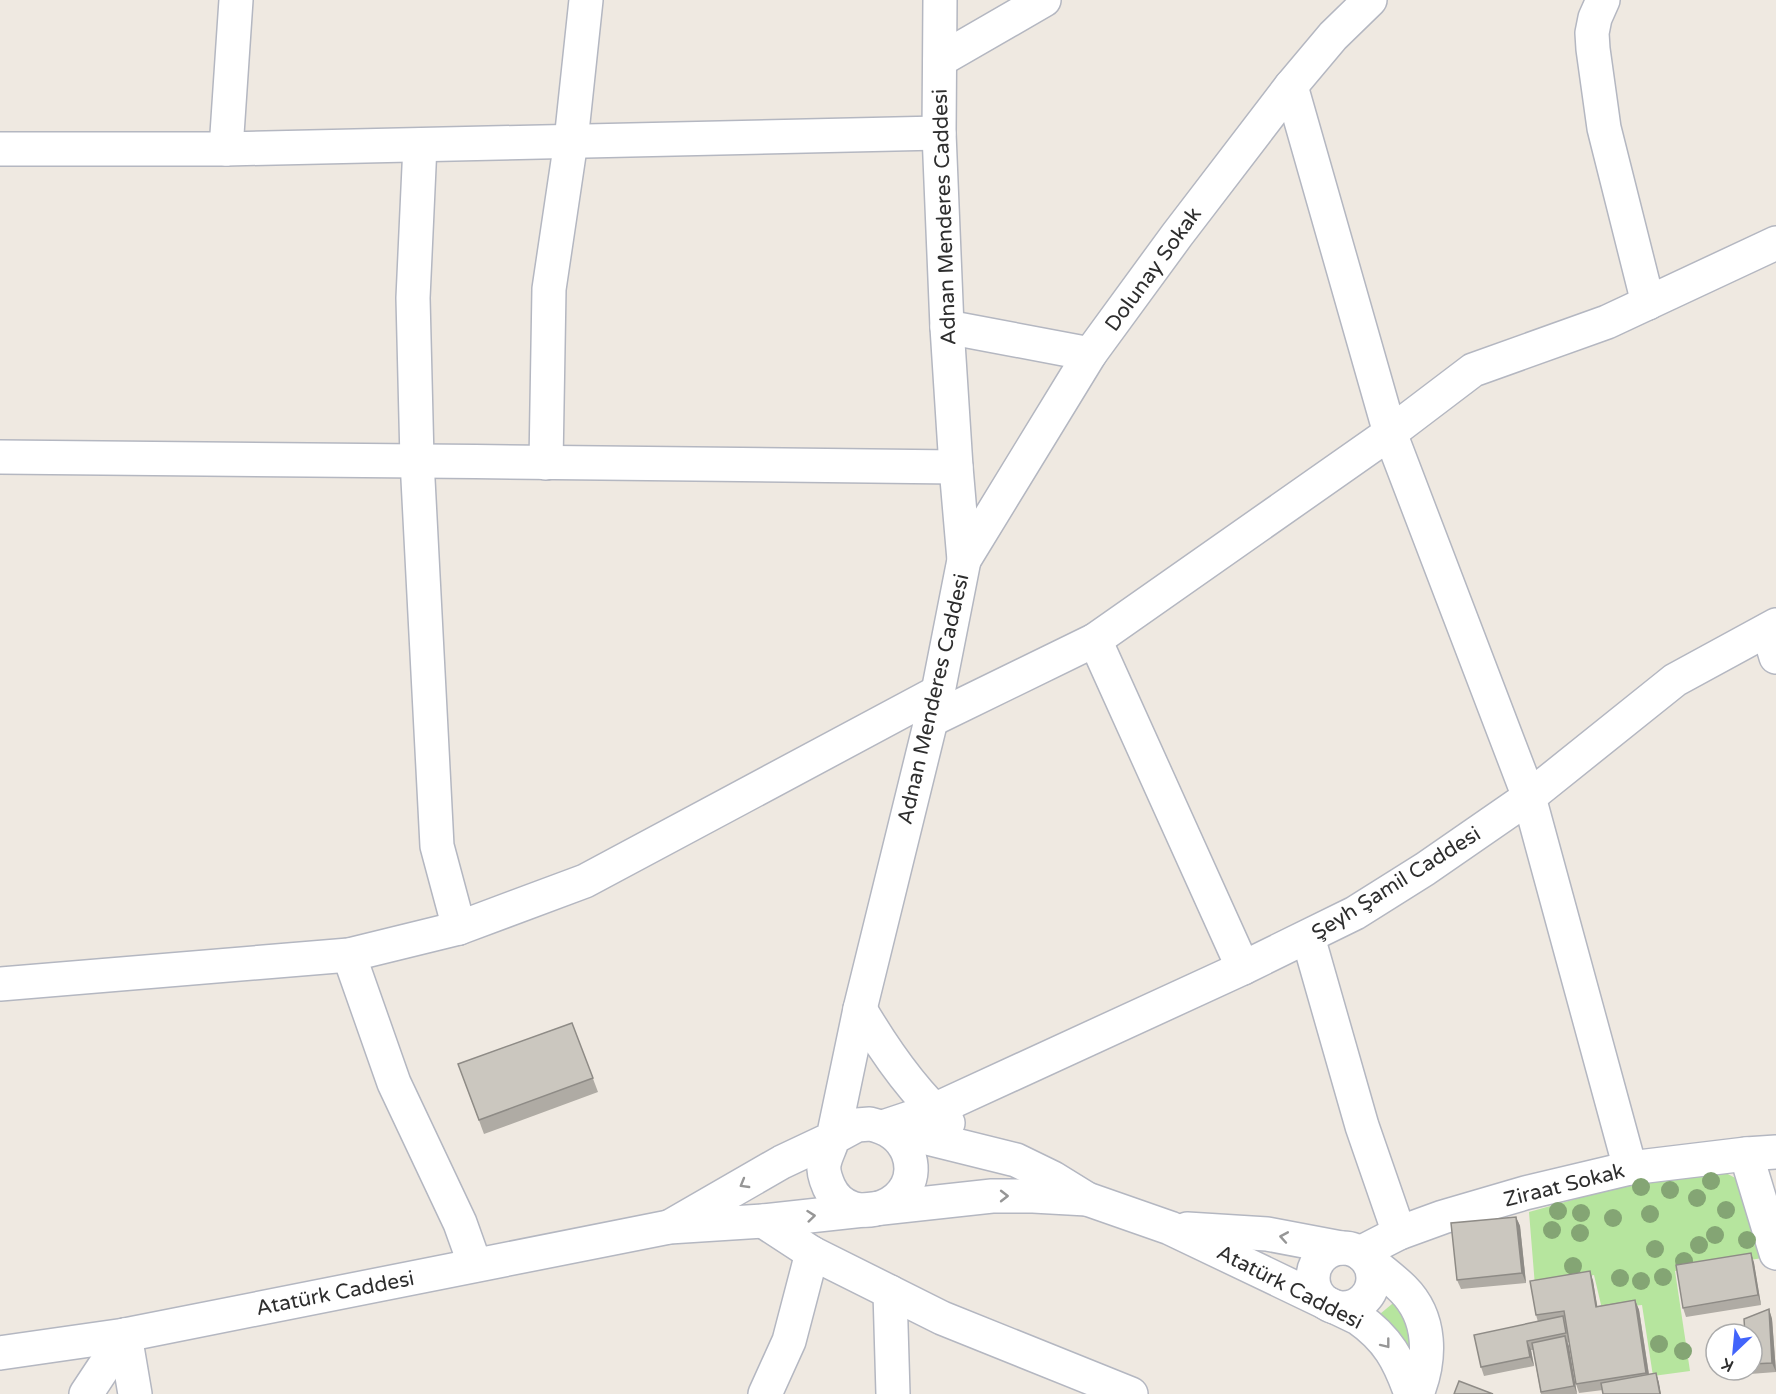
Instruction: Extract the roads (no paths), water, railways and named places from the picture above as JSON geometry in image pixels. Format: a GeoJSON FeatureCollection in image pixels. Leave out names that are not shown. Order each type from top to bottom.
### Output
{"type":"FeatureCollection","features":[{"type":"Feature","properties":{"kind":"street"},"geometry":{"type":"LineString","coordinates":[[226,149],[236,0]]}},
{"type":"Feature","properties":{"kind":"street"},"geometry":{"type":"LineString","coordinates":[[546,463],[549,289],[571,141],[586,0]]}},
{"type":"Feature","properties":{"kind":"street","name":"Adnan Menderes Caddesi"},"geometry":{"type":"LineString","coordinates":[[879,1209],[865,1211],[852,1208],[840,1201],[831,1191],[824,1165],[833,1138],[860,1009],[933,707],[964,560],[947,327],[939,133],[940,0]]}},
{"type":"Feature","properties":{"kind":"street"},"geometry":{"type":"LineString","coordinates":[[940,60],[1044,0]]}},
{"type":"Feature","properties":{"kind":"street"},"geometry":{"type":"LineString","coordinates":[[1603,0],[1595,18],[1592,33],[1604,128],[1648,303]]}},
{"type":"Feature","properties":{"kind":"street","name":"Dolunay Sokak"},"geometry":{"type":"LineString","coordinates":[[964,560],[1090,354],[1291,86],[1366,1]]}},
{"type":"Feature","properties":{"kind":"street"},"geometry":{"type":"LineString","coordinates":[[1291,86],[1389,433],[1529,797],[1630,1168]]}},
{"type":"Feature","properties":{"kind":"street"},"geometry":{"type":"LineString","coordinates":[[0,149],[226,149],[939,133]]}},
{"type":"Feature","properties":{"kind":"street"},"geometry":{"type":"LineString","coordinates":[[420,145],[413,298],[417,460],[437,846],[459,928]]}},
{"type":"Feature","properties":{"kind":"street"},"geometry":{"type":"LineString","coordinates":[[0,984],[349,955],[459,928],[585,881],[933,707],[1095,640],[1389,433],[1473,370],[1607,322],[1776,243]]}},
{"type":"Feature","properties":{"kind":"street"},"geometry":{"type":"LineString","coordinates":[[947,327],[1090,354]]}},
{"type":"Feature","properties":{"kind":"street"},"geometry":{"type":"LineString","coordinates":[[0,457],[956,467]]}},
{"type":"Feature","properties":{"kind":"street","name":"Şeyh Şamil Caddesi"},"geometry":{"type":"LineString","coordinates":[[884,1127],[934,1110],[1243,968],[1355,913],[1425,869],[1529,797],[1675,680],[1773,638]]}},
{"type":"Feature","properties":{"kind":"street"},"geometry":{"type":"LineString","coordinates":[[1095,640],[1243,968]]}},
{"type":"Feature","properties":{"kind":"street"},"geometry":{"type":"LineString","coordinates":[[1308,937],[1362,1126],[1399,1233]]}},
{"type":"Feature","properties":{"kind":"street"},"geometry":{"type":"LineString","coordinates":[[349,955],[394,1083],[460,1223],[475,1265]]}},
{"type":"Feature","properties":{"kind":"street"},"geometry":{"type":"LineString","coordinates":[[860,1009],[881,1046],[934,1110],[978,1150]]}},
{"type":"Feature","properties":{"kind":"street"},"geometry":{"type":"LineString","coordinates":[[669,1227],[782,1162],[857,1125],[870,1124],[1016,1160],[1053,1178],[1087,1199]]}},
{"type":"Feature","properties":{"kind":"street"},"geometry":{"type":"LineString","coordinates":[[879,1209],[891,1204],[901,1195],[908,1184],[911,1170],[910,1157],[904,1144],[896,1134],[884,1127]]}},
{"type":"Feature","properties":{"kind":"street"},"geometry":{"type":"LineString","coordinates":[[1761,1153],[1776,1253]]}},
{"type":"Feature","properties":{"kind":"street","name":"Ziraat Sokak"},"geometry":{"type":"LineString","coordinates":[[1351,1250],[1443,1217],[1515,1196],[1630,1168],[1761,1153]]}},
{"type":"Feature","properties":{"kind":"street"},"geometry":{"type":"LineString","coordinates":[[669,1227],[763,1221],[992,1196],[1087,1199]]}},
{"type":"Feature","properties":{"kind":"street","name":"Atatürk Caddesi"},"geometry":{"type":"LineString","coordinates":[[1087,1199],[1170,1228],[1358,1318],[1372,1328],[1389,1346],[1402,1369],[1411,1394]]}},
{"type":"Feature","properties":{"kind":"street"},"geometry":{"type":"LineString","coordinates":[[763,1221],[812,1253],[942,1318],[1131,1394]]}},
{"type":"Feature","properties":{"kind":"street","name":"Atatürk Caddesi"},"geometry":{"type":"LineString","coordinates":[[0,1353],[125,1335],[669,1227]]}},
{"type":"Feature","properties":{"kind":"street","name":"Atatürk Caddesi"},"geometry":{"type":"LineString","coordinates":[[1170,1228],[1267,1234],[1351,1250],[1404,1290],[1418,1309],[1425,1329],[1428,1356],[1424,1377],[1417,1394]]}},
{"type":"Feature","properties":{"kind":"street"},"geometry":{"type":"LineString","coordinates":[[1351,1250],[1367,1260],[1372,1269],[1372,1288],[1359,1303],[1350,1307],[1330,1305],[1316,1292],[1313,1282],[1317,1263],[1323,1255],[1351,1250]]}},
{"type":"Feature","properties":{"kind":"street"},"geometry":{"type":"LineString","coordinates":[[765,1394],[789,1341],[812,1253]]}},
{"type":"Feature","properties":{"kind":"street"},"geometry":{"type":"LineString","coordinates":[[890,1292],[893,1394]]}},
{"type":"Feature","properties":{"kind":"street"},"geometry":{"type":"LineString","coordinates":[[86,1394],[125,1335]]}},
{"type":"Feature","properties":{"kind":"street"},"geometry":{"type":"LineString","coordinates":[[125,1335],[135,1394]]}}]}
